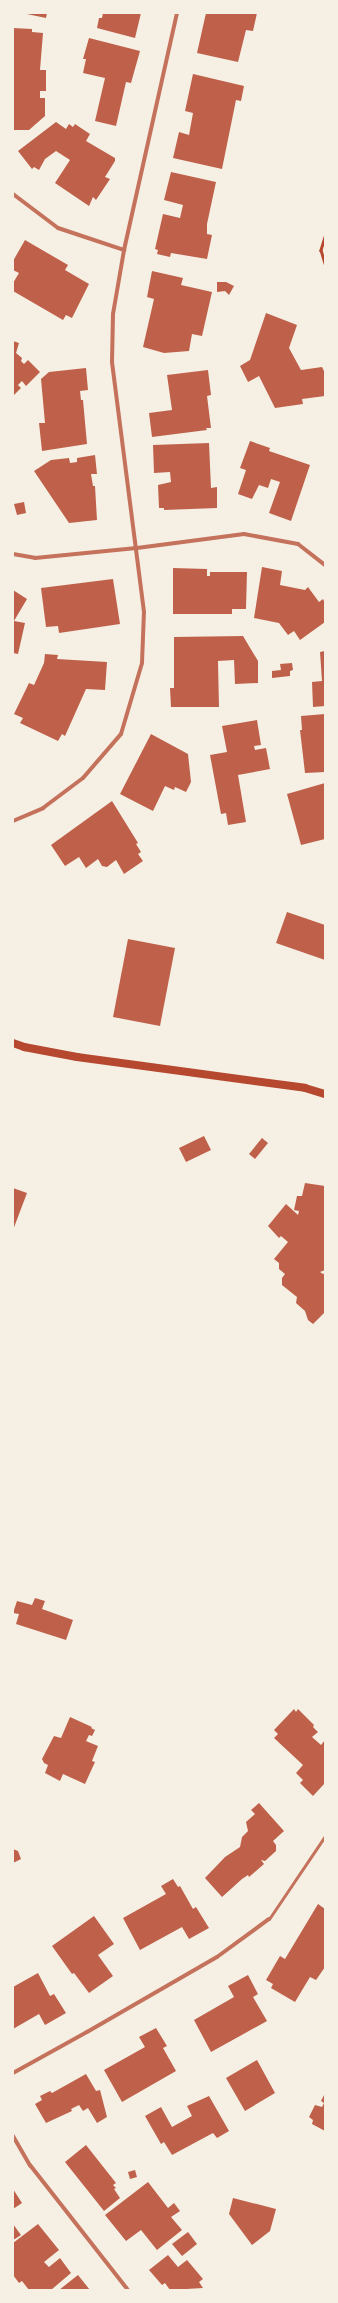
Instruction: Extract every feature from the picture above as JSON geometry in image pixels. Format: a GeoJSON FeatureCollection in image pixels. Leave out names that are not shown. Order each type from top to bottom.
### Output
{"type":"FeatureCollection","features":[{"type":"Feature","properties":{"kind":"main road"},"geometry":{"type":"LineString","coordinates":[[13,1043],[24,1047],[78,1057],[305,1088],[325,1094]]}},
{"type":"Feature","properties":{"kind":"street"},"geometry":{"type":"LineString","coordinates":[[13,821],[43,808],[83,778],[121,734],[142,664],[144,612],[112,362],[113,314],[124,250],[177,13]]}},
{"type":"Feature","properties":{"kind":"street"},"geometry":{"type":"LineString","coordinates":[[13,194],[58,228],[124,250]]}},
{"type":"Feature","properties":{"kind":"street"},"geometry":{"type":"LineString","coordinates":[[13,554],[35,558],[137,548],[244,534],[298,544],[325,565]]}},
{"type":"Feature","properties":{"kind":"street"},"geometry":{"type":"LineString","coordinates":[[13,2072],[87,2032],[217,1957],[268,1919]]}},
{"type":"Feature","properties":{"kind":"street"},"geometry":{"type":"LineString","coordinates":[[13,2136],[30,2165],[128,2290]]}},
{"type":"Feature","properties":{"kind":"lane"},"geometry":{"type":"LineString","coordinates":[[268,1919],[325,1836]]}},
{"type":"Feature","properties":{"kind":"path"},"geometry":{"type":"LineString","coordinates":[[325,237],[321,250],[325,263]]}},
{"type":"Feature","properties":{"kind":"building"},"geometry":{"type":"Polygon","coordinates":[[[22,13],[47,13],[46,18],[22,13]]]}},
{"type":"Feature","properties":{"kind":"building"},"geometry":{"type":"Polygon","coordinates":[[[103,13],[141,13],[135,38],[97,28],[99,18],[102,18],[103,13]]]}},
{"type":"Feature","properties":{"kind":"building"},"geometry":{"type":"Polygon","coordinates":[[[206,13],[257,13],[253,31],[246,30],[238,62],[197,53],[206,13]]]}},
{"type":"Feature","properties":{"kind":"building"},"geometry":{"type":"Polygon","coordinates":[[[13,28],[32,29],[32,32],[43,33],[40,70],[46,70],[46,91],[40,91],[40,98],[45,98],[45,116],[29,130],[13,130],[13,28]]]}},
{"type":"Feature","properties":{"kind":"building"},"geometry":{"type":"Polygon","coordinates":[[[89,38],[140,51],[131,83],[126,82],[116,126],[95,121],[105,78],[83,73],[86,59],[83,59],[89,38]]]}},
{"type":"Feature","properties":{"kind":"building"},"geometry":{"type":"Polygon","coordinates":[[[193,74],[244,86],[241,101],[236,100],[222,169],[173,158],[179,132],[189,135],[193,113],[185,111],[193,74]]]}},
{"type":"Feature","properties":{"kind":"building"},"geometry":{"type":"Polygon","coordinates":[[[56,122],[66,129],[69,124],[73,127],[75,124],[90,134],[86,141],[115,158],[115,161],[105,177],[110,179],[96,200],[93,197],[89,206],[55,183],[70,160],[56,151],[45,159],[39,170],[34,167],[32,169],[18,151],[56,122]]]}},
{"type":"Feature","properties":{"kind":"building"},"geometry":{"type":"Polygon","coordinates":[[[171,172],[216,182],[207,224],[207,234],[212,235],[207,259],[171,253],[170,257],[157,254],[158,250],[155,249],[163,214],[180,218],[183,205],[164,200],[171,172]]]}},
{"type":"Feature","properties":{"kind":"building"},"geometry":{"type":"Polygon","coordinates":[[[25,240],[68,265],[65,270],[89,284],[72,318],[66,315],[63,320],[13,291],[13,283],[19,273],[13,270],[13,261],[25,240]]]}},
{"type":"Feature","properties":{"kind":"building"},"geometry":{"type":"Polygon","coordinates":[[[152,271],[183,278],[181,285],[212,292],[202,336],[192,334],[189,351],[164,353],[143,347],[154,299],[147,297],[152,271]]]}},
{"type":"Feature","properties":{"kind":"building"},"geometry":{"type":"Polygon","coordinates":[[[217,282],[226,282],[234,286],[229,295],[225,291],[217,292],[217,282]]]}},
{"type":"Feature","properties":{"kind":"building"},"geometry":{"type":"Polygon","coordinates":[[[266,313],[297,325],[289,348],[301,370],[322,367],[325,373],[325,396],[302,399],[303,404],[275,408],[259,376],[248,382],[240,366],[250,360],[266,313]]]}},
{"type":"Feature","properties":{"kind":"building"},"geometry":{"type":"Polygon","coordinates":[[[13,341],[19,343],[16,353],[22,358],[21,361],[24,364],[28,360],[40,372],[26,386],[22,381],[18,385],[21,388],[13,396],[13,341]]]}},
{"type":"Feature","properties":{"kind":"building"},"geometry":{"type":"Polygon","coordinates":[[[86,368],[88,390],[80,391],[81,400],[83,400],[87,444],[42,451],[39,423],[45,423],[41,379],[49,372],[86,368]]]}},
{"type":"Feature","properties":{"kind":"building"},"geometry":{"type":"Polygon","coordinates":[[[208,370],[211,395],[207,396],[211,428],[206,428],[207,430],[152,437],[149,413],[172,410],[167,375],[208,370]]]}},
{"type":"Feature","properties":{"kind":"building"},"geometry":{"type":"Polygon","coordinates":[[[250,441],[270,448],[269,451],[310,465],[291,521],[269,513],[280,482],[271,479],[268,488],[259,485],[252,499],[238,494],[246,470],[240,468],[250,441]]]}},
{"type":"Feature","properties":{"kind":"building"},"geometry":{"type":"Polygon","coordinates":[[[209,443],[211,488],[217,487],[217,508],[164,510],[164,508],[159,508],[158,485],[171,482],[170,472],[154,473],[153,445],[209,443]]]}},
{"type":"Feature","properties":{"kind":"building"},"geometry":{"type":"Polygon","coordinates":[[[95,455],[97,474],[91,474],[93,486],[95,486],[97,520],[69,523],[34,471],[51,460],[69,458],[70,463],[77,462],[77,458],[95,455]]]}},
{"type":"Feature","properties":{"kind":"building"},"geometry":{"type":"Polygon","coordinates":[[[24,502],[26,513],[17,515],[14,504],[24,502]]]}},
{"type":"Feature","properties":{"kind":"building"},"geometry":{"type":"Polygon","coordinates":[[[262,567],[282,571],[280,585],[305,590],[308,587],[319,602],[323,599],[325,603],[325,622],[300,640],[294,631],[288,635],[279,623],[254,618],[262,567]]]}},
{"type":"Feature","properties":{"kind":"building"},"geometry":{"type":"Polygon","coordinates":[[[173,568],[207,569],[207,576],[210,576],[210,572],[247,572],[246,609],[232,609],[232,614],[173,614],[173,568]]]}},
{"type":"Feature","properties":{"kind":"building"},"geometry":{"type":"Polygon","coordinates":[[[113,579],[120,624],[59,633],[58,626],[46,627],[41,588],[113,579]]]}},
{"type":"Feature","properties":{"kind":"building"},"geometry":{"type":"Polygon","coordinates":[[[13,590],[27,599],[14,621],[25,623],[18,654],[13,653],[13,590]]]}},
{"type":"Feature","properties":{"kind":"building"},"geometry":{"type":"Polygon","coordinates":[[[243,636],[258,661],[258,683],[235,684],[234,660],[218,661],[219,707],[171,707],[170,688],[174,688],[174,637],[243,636]]]}},
{"type":"Feature","properties":{"kind":"building"},"geometry":{"type":"Polygon","coordinates":[[[325,651],[325,706],[313,707],[312,682],[322,681],[320,652],[325,651]]]}},
{"type":"Feature","properties":{"kind":"building"},"geometry":{"type":"Polygon","coordinates":[[[45,654],[58,655],[57,659],[107,662],[105,690],[86,689],[65,736],[62,734],[58,741],[20,723],[23,718],[14,714],[29,683],[34,685],[44,663],[45,654]]]}},
{"type":"Feature","properties":{"kind":"building"},"geometry":{"type":"Polygon","coordinates":[[[292,663],[293,670],[290,671],[290,676],[272,678],[272,671],[281,670],[280,664],[292,663]]]}},
{"type":"Feature","properties":{"kind":"building"},"geometry":{"type":"Polygon","coordinates":[[[325,714],[325,772],[305,773],[300,730],[302,730],[301,716],[325,714]]]}},
{"type":"Feature","properties":{"kind":"building"},"geometry":{"type":"Polygon","coordinates":[[[257,720],[261,745],[254,746],[255,750],[266,748],[270,769],[238,775],[246,822],[228,825],[226,813],[221,814],[210,755],[227,752],[222,726],[257,720]]]}},
{"type":"Feature","properties":{"kind":"building"},"geometry":{"type":"Polygon","coordinates":[[[151,734],[188,754],[191,782],[186,792],[175,787],[174,790],[165,786],[153,811],[120,794],[151,734]]]}},
{"type":"Feature","properties":{"kind":"building"},"geometry":{"type":"Polygon","coordinates":[[[325,783],[325,839],[301,845],[287,794],[325,783]]]}},
{"type":"Feature","properties":{"kind":"building"},"geometry":{"type":"Polygon","coordinates":[[[112,801],[138,843],[136,844],[141,852],[138,854],[143,861],[124,874],[116,860],[107,867],[102,866],[98,859],[86,868],[79,857],[65,866],[51,845],[112,801]]]}},
{"type":"Feature","properties":{"kind":"building"},"geometry":{"type":"Polygon","coordinates":[[[287,912],[325,925],[325,960],[276,943],[287,912]]]}},
{"type":"Feature","properties":{"kind":"building"},"geometry":{"type":"Polygon","coordinates":[[[128,939],[175,948],[160,1026],[113,1017],[128,939]]]}},
{"type":"Feature","properties":{"kind":"building"},"geometry":{"type":"Polygon","coordinates":[[[204,1136],[211,1150],[186,1162],[179,1148],[204,1136]]]}},
{"type":"Feature","properties":{"kind":"building"},"geometry":{"type":"Polygon","coordinates":[[[262,1138],[268,1143],[255,1159],[249,1154],[262,1138]]]}},
{"type":"Feature","properties":{"kind":"building"},"geometry":{"type":"Polygon","coordinates":[[[305,1183],[325,1186],[325,1270],[320,1272],[323,1274],[325,1273],[325,1312],[313,1324],[308,1320],[305,1311],[296,1303],[297,1297],[282,1285],[282,1278],[285,1274],[279,1269],[279,1263],[274,1259],[288,1242],[281,1236],[279,1238],[268,1226],[286,1204],[298,1215],[299,1211],[294,1210],[297,1196],[302,1196],[305,1183]]]}},
{"type":"Feature","properties":{"kind":"building"},"geometry":{"type":"Polygon","coordinates":[[[13,1188],[27,1193],[13,1230],[13,1188]]]}},
{"type":"Feature","properties":{"kind":"building"},"geometry":{"type":"Polygon","coordinates":[[[35,1598],[45,1601],[42,1609],[73,1620],[66,1640],[16,1624],[19,1614],[13,1613],[17,1601],[32,1605],[35,1598]]]}},
{"type":"Feature","properties":{"kind":"building"},"geometry":{"type":"Polygon","coordinates":[[[294,1709],[296,1712],[298,1709],[314,1725],[313,1727],[318,1732],[312,1737],[321,1745],[325,1740],[325,1783],[313,1796],[300,1783],[303,1780],[296,1773],[303,1765],[274,1738],[278,1734],[274,1730],[294,1709]]]}},
{"type":"Feature","properties":{"kind":"building"},"geometry":{"type":"Polygon","coordinates":[[[70,1717],[92,1727],[91,1728],[95,1730],[92,1736],[89,1735],[86,1741],[98,1746],[92,1761],[95,1762],[85,1784],[63,1774],[60,1781],[45,1773],[48,1765],[44,1763],[42,1759],[54,1736],[61,1738],[70,1717]]]}},
{"type":"Feature","properties":{"kind":"building"},"geometry":{"type":"Polygon","coordinates":[[[259,1803],[284,1831],[273,1841],[276,1845],[276,1851],[265,1861],[261,1860],[264,1864],[249,1877],[248,1875],[242,1879],[222,1897],[205,1878],[225,1857],[240,1847],[242,1837],[248,1831],[246,1822],[255,1814],[251,1810],[259,1803]]]}},
{"type":"Feature","properties":{"kind":"building"},"geometry":{"type":"Polygon","coordinates":[[[13,1849],[18,1851],[21,1859],[13,1863],[13,1849]]]}},
{"type":"Feature","properties":{"kind":"building"},"geometry":{"type":"Polygon","coordinates":[[[173,1879],[178,1887],[180,1886],[193,1909],[196,1907],[209,1928],[189,1939],[182,1927],[140,1950],[123,1918],[166,1894],[161,1886],[173,1879]]]}},
{"type":"Feature","properties":{"kind":"building"},"geometry":{"type":"Polygon","coordinates":[[[318,1904],[325,1909],[325,1967],[316,1980],[310,1977],[295,2002],[271,1988],[273,1984],[266,1980],[280,1956],[285,1959],[318,1904]]]}},
{"type":"Feature","properties":{"kind":"building"},"geometry":{"type":"Polygon","coordinates":[[[94,1916],[114,1944],[98,1955],[113,1976],[89,1993],[74,1973],[72,1974],[52,1946],[94,1916]]]}},
{"type":"Feature","properties":{"kind":"building"},"geometry":{"type":"Polygon","coordinates":[[[38,1973],[50,1996],[54,1994],[66,2013],[45,2025],[39,2014],[13,2029],[13,1987],[38,1973]]]}},
{"type":"Feature","properties":{"kind":"building"},"geometry":{"type":"Polygon","coordinates":[[[248,1975],[258,1994],[253,1997],[267,2021],[211,2052],[194,2020],[234,1997],[228,1986],[248,1975]]]}},
{"type":"Feature","properties":{"kind":"building"},"geometry":{"type":"Polygon","coordinates":[[[156,2028],[167,2046],[163,2048],[176,2071],[122,2102],[104,2070],[145,2047],[139,2037],[156,2028]]]}},
{"type":"Feature","properties":{"kind":"building"},"geometry":{"type":"Polygon","coordinates":[[[257,2060],[275,2093],[245,2111],[226,2078],[257,2060]]]}},
{"type":"Feature","properties":{"kind":"building"},"geometry":{"type":"Polygon","coordinates":[[[86,2074],[96,2091],[100,2090],[107,2117],[97,2123],[88,2108],[83,2111],[79,2105],[71,2109],[72,2111],[46,2123],[35,2104],[42,2100],[40,2096],[50,2091],[52,2093],[86,2074]]]}},
{"type":"Feature","properties":{"kind":"building"},"geometry":{"type":"Polygon","coordinates":[[[325,2093],[325,2131],[312,2124],[313,2120],[309,2117],[315,2105],[322,2107],[324,2103],[321,2101],[325,2093]]]}},
{"type":"Feature","properties":{"kind":"building"},"geometry":{"type":"Polygon","coordinates":[[[209,2096],[229,2131],[217,2138],[213,2133],[172,2155],[164,2142],[161,2144],[145,2116],[161,2107],[172,2127],[192,2116],[187,2106],[209,2096]]]}},
{"type":"Feature","properties":{"kind":"building"},"geometry":{"type":"Polygon","coordinates":[[[86,2145],[116,2183],[113,2185],[116,2188],[114,2189],[120,2198],[104,2211],[65,2162],[86,2145]]]}},
{"type":"Feature","properties":{"kind":"building"},"geometry":{"type":"Polygon","coordinates":[[[135,2170],[137,2177],[130,2179],[128,2172],[135,2170]]]}},
{"type":"Feature","properties":{"kind":"building"},"geometry":{"type":"Polygon","coordinates":[[[148,2182],[168,2208],[174,2203],[180,2211],[171,2217],[182,2230],[157,2250],[141,2230],[126,2241],[105,2215],[148,2182]]]}},
{"type":"Feature","properties":{"kind":"building"},"geometry":{"type":"Polygon","coordinates":[[[13,2189],[22,2203],[13,2209],[13,2189]]]}},
{"type":"Feature","properties":{"kind":"building"},"geometry":{"type":"Polygon","coordinates":[[[233,2198],[276,2209],[270,2231],[252,2245],[229,2214],[233,2198]]]}},
{"type":"Feature","properties":{"kind":"building"},"geometry":{"type":"Polygon","coordinates":[[[13,2224],[21,2235],[15,2239],[13,2239],[13,2224]]]}},
{"type":"Feature","properties":{"kind":"building"},"geometry":{"type":"Polygon","coordinates":[[[38,2224],[59,2250],[44,2262],[49,2267],[60,2258],[71,2273],[51,2290],[29,2290],[22,2281],[19,2283],[13,2275],[13,2243],[38,2224]]]}},
{"type":"Feature","properties":{"kind":"building"},"geometry":{"type":"Polygon","coordinates":[[[188,2232],[197,2244],[182,2256],[172,2244],[188,2232]]]}},
{"type":"Feature","properties":{"kind":"building"},"geometry":{"type":"Polygon","coordinates":[[[168,2255],[178,2267],[187,2260],[203,2279],[199,2282],[203,2288],[170,2290],[165,2283],[162,2285],[149,2270],[168,2255]]]}},
{"type":"Feature","properties":{"kind":"building"},"geometry":{"type":"Polygon","coordinates":[[[78,2275],[90,2290],[59,2290],[78,2275]]]}}]}
